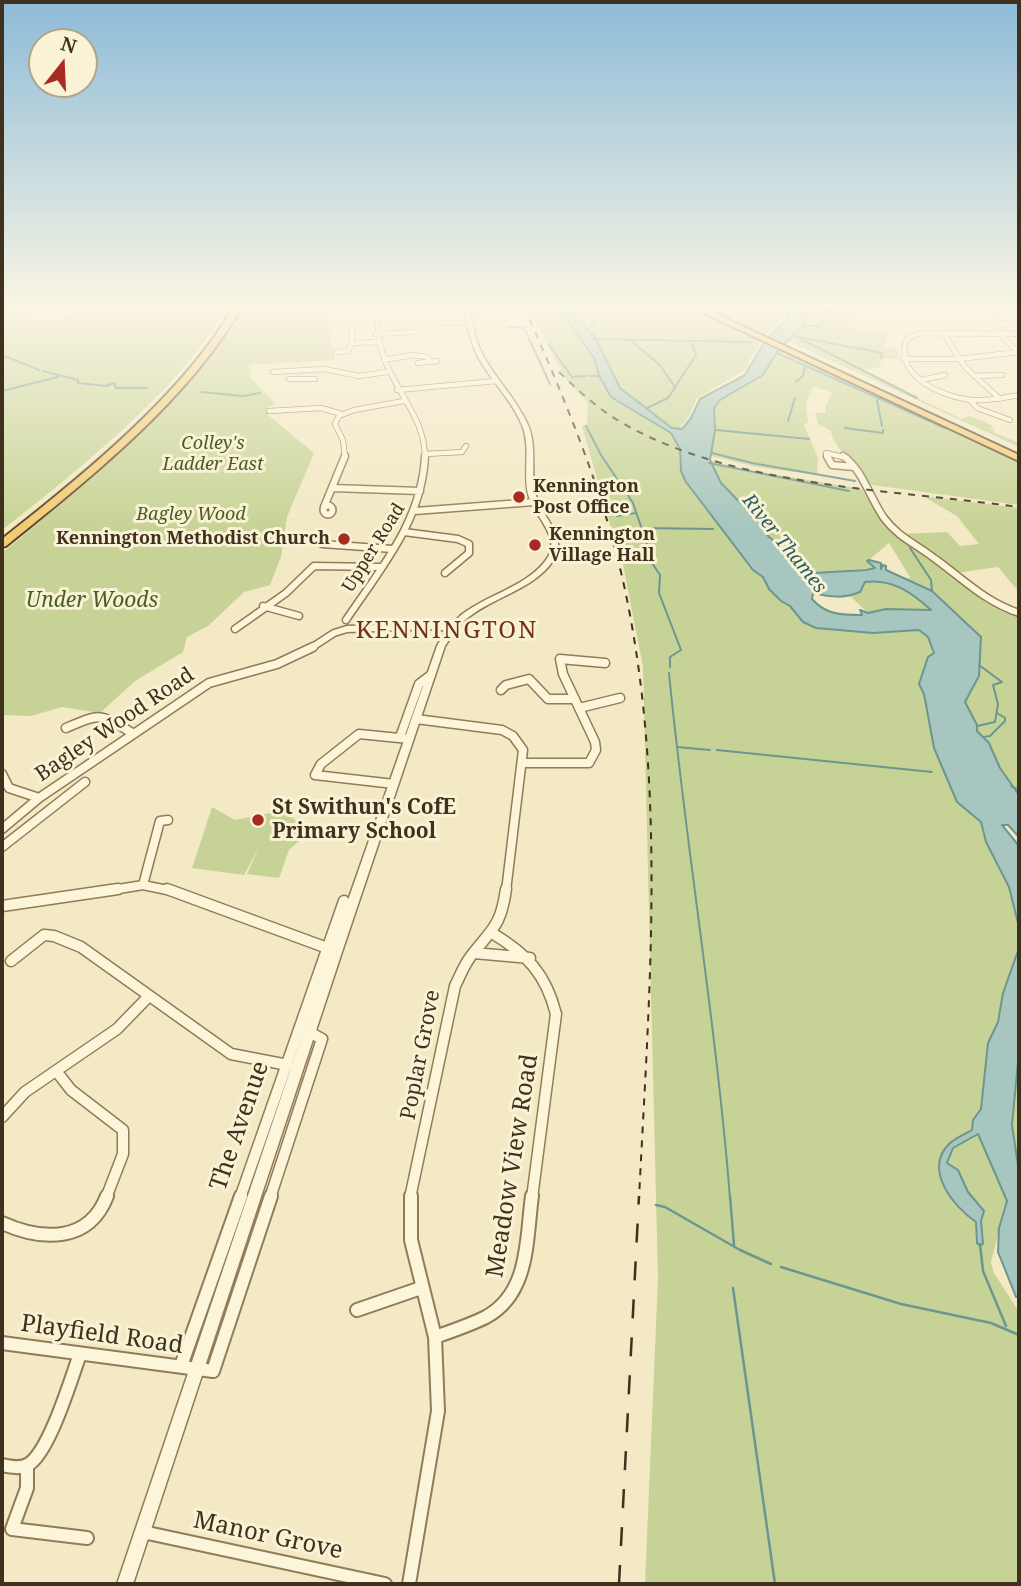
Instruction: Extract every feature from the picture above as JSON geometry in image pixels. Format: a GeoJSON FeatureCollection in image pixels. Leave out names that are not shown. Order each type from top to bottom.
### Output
{"type":"FeatureCollection","features":[{"type":"Feature","properties":{"kind":"highway"},"geometry":{"type":"LineString","coordinates":[[2,537],[102,453],[174,380]]}},
{"type":"Feature","properties":{"kind":"highway"},"geometry":{"type":"LineString","coordinates":[[2,544],[98,463],[158,407],[182,380]]}},
{"type":"Feature","properties":{"kind":"highway"},"geometry":{"type":"LineString","coordinates":[[857,380],[1019,456]]}},
{"type":"Feature","properties":{"kind":"street"},"geometry":{"type":"LineString","coordinates":[[284,385],[288,380]]}},
{"type":"Feature","properties":{"kind":"street","name":"Upper Road"},"geometry":{"type":"LineString","coordinates":[[346,620],[404,532],[415,511],[420,491],[425,454],[418,424],[391,380]]}},
{"type":"Feature","properties":{"kind":"street"},"geometry":{"type":"LineString","coordinates":[[921,380],[950,396],[970,400],[1019,395]]}},
{"type":"Feature","properties":{"kind":"street"},"geometry":{"type":"LineString","coordinates":[[979,380],[1000,399]]}},
{"type":"Feature","properties":{"kind":"street"},"geometry":{"type":"LineString","coordinates":[[397,390],[496,381],[512,402],[526,430],[534,502],[555,538],[553,558],[535,575],[491,598],[451,629]]}},
{"type":"Feature","properties":{"kind":"street"},"geometry":{"type":"LineString","coordinates":[[970,400],[977,408],[1010,420]]}},
{"type":"Feature","properties":{"kind":"street"},"geometry":{"type":"LineString","coordinates":[[269,411],[321,408],[342,414],[404,401]]}},
{"type":"Feature","properties":{"kind":"street"},"geometry":{"type":"LineString","coordinates":[[324,507],[346,454],[344,440],[335,424],[342,414]]}},
{"type":"Feature","properties":{"kind":"street"},"geometry":{"type":"LineString","coordinates":[[425,454],[462,452],[466,446]]}},
{"type":"Feature","properties":{"kind":"street"},"geometry":{"type":"LineString","coordinates":[[854,467],[865,488],[903,539],[925,551],[986,599],[1001,608],[1019,613]]}},
{"type":"Feature","properties":{"kind":"street"},"geometry":{"type":"LineString","coordinates":[[332,488],[420,491]]}},
{"type":"Feature","properties":{"kind":"street"},"geometry":{"type":"LineString","coordinates":[[415,511],[534,502]]}},
{"type":"Feature","properties":{"kind":"street"},"geometry":{"type":"LineString","coordinates":[[404,532],[458,539],[469,544],[469,553],[445,573]]}},
{"type":"Feature","properties":{"kind":"street"},"geometry":{"type":"LineString","coordinates":[[322,544],[393,549]]}},
{"type":"Feature","properties":{"kind":"street"},"geometry":{"type":"LineString","coordinates":[[236,629],[263,606],[287,593],[304,572],[314,566],[381,567]]}},
{"type":"Feature","properties":{"kind":"street"},"geometry":{"type":"LineString","coordinates":[[263,606],[299,616]]}},
{"type":"Feature","properties":{"kind":"street","name":"Bagley Wood Road"},"geometry":{"type":"LineString","coordinates":[[2,829],[39,798],[209,683],[248,674],[307,652],[340,631],[355,628],[425,626],[451,629]]}},
{"type":"Feature","properties":{"kind":"street","name":"The Avenue"},"geometry":{"type":"LineString","coordinates":[[181,1366],[394,784],[405,738],[416,719],[451,629]]}},
{"type":"Feature","properties":{"kind":"street"},"geometry":{"type":"LineString","coordinates":[[416,719],[507,732],[523,750],[522,763],[589,762],[596,750],[595,741],[563,674],[560,659],[605,663]]}},
{"type":"Feature","properties":{"kind":"street"},"geometry":{"type":"LineString","coordinates":[[394,784],[316,775],[321,764],[359,734],[405,738],[419,684],[431,675]]}},
{"type":"Feature","properties":{"kind":"street"},"geometry":{"type":"LineString","coordinates":[[501,690],[509,684],[528,679],[543,697],[556,701],[575,699]]}},
{"type":"Feature","properties":{"kind":"street"},"geometry":{"type":"LineString","coordinates":[[579,708],[620,698]]}},
{"type":"Feature","properties":{"kind":"street"},"geometry":{"type":"LineString","coordinates":[[66,728],[92,717],[104,716],[132,733]]}},
{"type":"Feature","properties":{"kind":"street","name":"Poplar Grove"},"geometry":{"type":"LineString","coordinates":[[409,1584],[438,1411],[435,1337],[411,1240],[409,1203],[455,986],[474,953],[492,933],[503,913],[522,763]]}},
{"type":"Feature","properties":{"kind":"street","name":"Bagley Wood Road"},"geometry":{"type":"LineString","coordinates":[[2,774],[9,788],[39,798]]}},
{"type":"Feature","properties":{"kind":"street","name":"Bagley Wood Road"},"geometry":{"type":"LineString","coordinates":[[2,847],[86,782]]}},
{"type":"Feature","properties":{"kind":"street"},"geometry":{"type":"LineString","coordinates":[[143,885],[160,821],[168,820]]}},
{"type":"Feature","properties":{"kind":"street"},"geometry":{"type":"LineString","coordinates":[[2,906],[143,885],[165,888],[332,949]]}},
{"type":"Feature","properties":{"kind":"street","name":"The Avenue"},"geometry":{"type":"LineString","coordinates":[[125,1584],[197,1369],[292,1065],[309,1032],[344,901]]}},
{"type":"Feature","properties":{"kind":"street","name":"Meadow View Road"},"geometry":{"type":"LineString","coordinates":[[435,1337],[498,1312],[509,1301],[522,1277],[556,1014],[547,978],[531,958],[492,933]]}},
{"type":"Feature","properties":{"kind":"street"},"geometry":{"type":"LineString","coordinates":[[11,961],[44,935],[54,936],[81,947],[231,1054],[292,1065]]}},
{"type":"Feature","properties":{"kind":"street"},"geometry":{"type":"LineString","coordinates":[[474,953],[531,958]]}},
{"type":"Feature","properties":{"kind":"street"},"geometry":{"type":"LineString","coordinates":[[2,1116],[25,1092],[117,1029],[149,996]]}},
{"type":"Feature","properties":{"kind":"street"},"geometry":{"type":"LineString","coordinates":[[197,1369],[213,1371],[322,1039],[309,1032]]}},
{"type":"Feature","properties":{"kind":"street"},"geometry":{"type":"LineString","coordinates":[[2,1223],[21,1231],[63,1235],[82,1229],[97,1215],[125,1150],[123,1130],[71,1090],[57,1072]]}},
{"type":"Feature","properties":{"kind":"street"},"geometry":{"type":"LineString","coordinates":[[357,1310],[421,1288]]}},
{"type":"Feature","properties":{"kind":"street","name":"Playfield Road"},"geometry":{"type":"LineString","coordinates":[[2,1343],[197,1369]]}},
{"type":"Feature","properties":{"kind":"street"},"geometry":{"type":"LineString","coordinates":[[2,1465],[27,1465],[39,1452],[80,1354]]}},
{"type":"Feature","properties":{"kind":"street"},"geometry":{"type":"LineString","coordinates":[[27,1465],[30,1471],[12,1529],[87,1538]]}},
{"type":"Feature","properties":{"kind":"street","name":"Manor Grove"},"geometry":{"type":"LineString","coordinates":[[142,1532],[385,1584]]}},
{"type":"Feature","properties":{"kind":"green space"},"geometry":{"type":"Polygon","coordinates":[[[2,380],[172,380],[92,457],[2,530],[2,380]]]}},
{"type":"Feature","properties":{"kind":"green space","name":"Under Woods"},"geometry":{"type":"Polygon","coordinates":[[[188,380],[253,380],[273,401],[274,404],[268,407],[268,415],[314,453],[287,517],[281,557],[270,585],[244,592],[208,626],[187,637],[183,652],[135,681],[100,713],[62,707],[31,716],[2,715],[2,553],[101,469],[163,409],[188,380]]]}},
{"type":"Feature","properties":{"kind":"green space"},"geometry":{"type":"Polygon","coordinates":[[[567,380],[601,380],[611,397],[671,433],[680,449],[679,459],[697,498],[753,570],[763,577],[769,589],[790,606],[803,622],[816,628],[865,632],[919,630],[929,637],[934,653],[928,657],[919,684],[924,694],[934,748],[957,802],[981,822],[986,842],[1009,887],[1019,927],[1019,948],[1003,993],[998,1022],[988,1043],[981,1109],[973,1120],[1007,1201],[991,1262],[994,1273],[1019,1312],[1019,1584],[645,1584],[658,1278],[643,667],[623,564],[627,562],[623,551],[618,552],[582,426],[587,424],[588,403],[567,380]]]}},
{"type":"Feature","properties":{"kind":"green space"},"geometry":{"type":"Polygon","coordinates":[[[616,380],[728,380],[697,398],[689,416],[678,430],[620,388],[616,380]]]}},
{"type":"Feature","properties":{"kind":"green space"},"geometry":{"type":"Polygon","coordinates":[[[754,380],[846,380],[1011,456],[1019,462],[1019,505],[865,484],[841,451],[830,430],[818,424],[815,413],[826,413],[825,408],[832,393],[813,386],[806,404],[808,422],[804,425],[818,458],[817,475],[757,467],[711,456],[715,430],[714,409],[720,400],[754,380]]]}},
{"type":"Feature","properties":{"kind":"green space"},"geometry":{"type":"Polygon","coordinates":[[[873,380],[880,380],[962,419],[970,416],[994,426],[990,428],[995,430],[993,432],[1019,443],[1019,447],[873,380]]]}},
{"type":"Feature","properties":{"kind":"green space"},"geometry":{"type":"Polygon","coordinates":[[[710,460],[742,469],[862,489],[888,529],[923,551],[985,602],[1003,612],[1019,616],[1019,795],[1000,768],[989,743],[983,741],[977,731],[977,725],[965,701],[979,676],[965,623],[932,591],[908,579],[910,577],[889,543],[868,561],[875,568],[814,573],[805,569],[766,534],[759,522],[721,483],[710,460]]]}},
{"type":"Feature","properties":{"kind":"green space"},"geometry":{"type":"Polygon","coordinates":[[[926,498],[1019,508],[1019,592],[998,567],[956,573],[937,554],[900,534],[947,532],[960,546],[979,544],[957,516],[926,498]]]}},
{"type":"Feature","properties":{"kind":"green space"},"geometry":{"type":"Polygon","coordinates":[[[865,582],[884,583],[901,588],[931,611],[886,609],[868,613],[850,596],[860,592],[865,582]]]}},
{"type":"Feature","properties":{"kind":"green space"},"geometry":{"type":"Polygon","coordinates":[[[212,807],[235,820],[270,813],[286,813],[310,831],[289,850],[279,878],[247,874],[259,847],[244,875],[192,868],[212,807]]]}},
{"type":"Feature","properties":{"kind":"green space"},"geometry":{"type":"Polygon","coordinates":[[[1019,1051],[1019,1172],[1012,1125],[1019,1051]]]}},
{"type":"Feature","properties":{"kind":"water"},"geometry":{"type":"Polygon","coordinates":[[[601,380],[616,380],[620,388],[672,428],[682,429],[700,399],[736,380],[754,380],[720,400],[714,408],[715,430],[710,460],[721,483],[759,522],[766,534],[805,569],[814,573],[866,570],[875,568],[867,561],[869,560],[881,563],[881,569],[883,565],[886,566],[886,570],[932,591],[981,637],[979,676],[965,702],[977,725],[977,731],[989,743],[1000,768],[1019,795],[1019,837],[1008,825],[1002,825],[1019,846],[1019,927],[1009,887],[986,842],[981,822],[957,802],[934,748],[924,694],[919,684],[928,657],[934,653],[928,637],[919,630],[873,633],[816,628],[803,622],[790,606],[769,589],[763,577],[753,570],[686,482],[681,471],[680,449],[671,433],[611,397],[601,380]],[[865,582],[860,592],[848,596],[813,593],[812,599],[823,608],[841,614],[862,615],[860,610],[868,613],[886,609],[931,610],[901,588],[884,583],[865,582]]]}},
{"type":"Feature","properties":{"kind":"water"},"geometry":{"type":"Polygon","coordinates":[[[1019,948],[1019,1051],[1012,1125],[1019,1172],[1019,1296],[1016,1297],[998,1252],[999,1228],[1007,1201],[978,1134],[953,1148],[947,1163],[958,1170],[968,1192],[984,1211],[981,1221],[983,1244],[980,1246],[977,1243],[976,1222],[951,1198],[940,1176],[939,1165],[949,1144],[972,1130],[973,1120],[981,1109],[988,1043],[998,1022],[1003,993],[1019,948]]]}},
{"type":"Feature","properties":{"kind":"waterway"},"geometry":{"type":"LineString","coordinates":[[2,391],[46,380]]}},
{"type":"Feature","properties":{"kind":"waterway"},"geometry":{"type":"LineString","coordinates":[[78,380],[78,383],[106,386],[114,383],[116,388],[147,388]]}},
{"type":"Feature","properties":{"kind":"waterway"},"geometry":{"type":"LineString","coordinates":[[548,380],[550,384]]}},
{"type":"Feature","properties":{"kind":"waterway"},"geometry":{"type":"LineString","coordinates":[[670,380],[675,387]]}},
{"type":"Feature","properties":{"kind":"waterway"},"geometry":{"type":"LineString","coordinates":[[647,408],[668,398],[680,380]]}},
{"type":"Feature","properties":{"kind":"waterway"},"geometry":{"type":"LineString","coordinates":[[838,380],[945,428]]}},
{"type":"Feature","properties":{"kind":"waterway"},"geometry":{"type":"LineString","coordinates":[[882,380],[917,398]]}},
{"type":"Feature","properties":{"kind":"waterway"},"geometry":{"type":"LineString","coordinates":[[201,392],[243,396],[260,393]]}},
{"type":"Feature","properties":{"kind":"waterway"},"geometry":{"type":"LineString","coordinates":[[788,421],[795,398]]}},
{"type":"Feature","properties":{"kind":"waterway"},"geometry":{"type":"LineString","coordinates":[[877,400],[882,426]]}},
{"type":"Feature","properties":{"kind":"waterway"},"geometry":{"type":"LineString","coordinates":[[586,426],[601,455],[633,503],[652,559]]}},
{"type":"Feature","properties":{"kind":"waterway"},"geometry":{"type":"LineString","coordinates":[[845,428],[883,433],[883,430]]}},
{"type":"Feature","properties":{"kind":"waterway"},"geometry":{"type":"LineString","coordinates":[[716,430],[809,439]]}},
{"type":"Feature","properties":{"kind":"waterway"},"geometry":{"type":"LineString","coordinates":[[712,453],[752,463],[855,481]]}},
{"type":"Feature","properties":{"kind":"waterway"},"geometry":{"type":"LineString","coordinates":[[709,463],[849,491]]}},
{"type":"Feature","properties":{"kind":"waterway"},"geometry":{"type":"LineString","coordinates":[[617,516],[636,513]]}},
{"type":"Feature","properties":{"kind":"waterway"},"geometry":{"type":"LineString","coordinates":[[642,528],[713,529]]}},
{"type":"Feature","properties":{"kind":"waterway"},"geometry":{"type":"LineString","coordinates":[[910,548],[931,580],[932,591]]}},
{"type":"Feature","properties":{"kind":"waterway"},"geometry":{"type":"LineString","coordinates":[[652,563],[660,575],[659,593],[681,650],[670,657],[670,667]]}},
{"type":"Feature","properties":{"kind":"waterway"},"geometry":{"type":"LineString","coordinates":[[977,726],[995,722],[998,704],[993,685],[1002,682],[979,665]]}},
{"type":"Feature","properties":{"kind":"waterway"},"geometry":{"type":"LineString","coordinates":[[669,673],[677,747]]}},
{"type":"Feature","properties":{"kind":"waterway"},"geometry":{"type":"LineString","coordinates":[[984,737],[990,736],[1005,721],[1005,718],[997,713]]}},
{"type":"Feature","properties":{"kind":"waterway"},"geometry":{"type":"LineString","coordinates":[[677,747],[710,750]]}},
{"type":"Feature","properties":{"kind":"waterway"},"geometry":{"type":"LineString","coordinates":[[677,747],[717,1066],[730,1198]]}},
{"type":"Feature","properties":{"kind":"waterway"},"geometry":{"type":"LineString","coordinates":[[717,750],[932,772]]}},
{"type":"Feature","properties":{"kind":"waterway"},"geometry":{"type":"LineString","coordinates":[[1011,786],[1019,790]]}},
{"type":"Feature","properties":{"kind":"waterway"},"geometry":{"type":"LineString","coordinates":[[730,1196],[734,1245]]}},
{"type":"Feature","properties":{"kind":"waterway"},"geometry":{"type":"LineString","coordinates":[[656,1205],[665,1207],[740,1250],[771,1264]]}},
{"type":"Feature","properties":{"kind":"waterway"},"geometry":{"type":"LineString","coordinates":[[980,1244],[983,1271],[1006,1326]]}},
{"type":"Feature","properties":{"kind":"waterway"},"geometry":{"type":"LineString","coordinates":[[781,1267],[901,1304],[991,1323],[1019,1335]]}},
{"type":"Feature","properties":{"kind":"waterway"},"geometry":{"type":"LineString","coordinates":[[733,1288],[775,1584]]}},
{"type":"Feature","properties":{"kind":"railway"},"geometry":{"type":"LineString","coordinates":[[555,380],[594,481],[616,553],[638,665],[646,740],[652,893],[639,1198]]}},
{"type":"Feature","properties":{"kind":"railway"},"geometry":{"type":"LineString","coordinates":[[568,380],[599,407],[626,425],[669,446],[716,462],[817,483],[1019,507]]}},
{"type":"Feature","properties":{"kind":"railway"},"geometry":{"type":"LineString","coordinates":[[619,1584],[639,1196]]}},
{"type":"Feature","properties":{"kind":"place","name":"Kennington Post Office"},"geometry":{"type":"Point","coordinates":[519,497]}},
{"type":"Feature","properties":{"kind":"place","name":"Kennington Methodist Church"},"geometry":{"type":"Point","coordinates":[344,539]}},
{"type":"Feature","properties":{"kind":"place","name":"Kennington Village Hall"},"geometry":{"type":"Point","coordinates":[535,545]}},
{"type":"Feature","properties":{"kind":"place","name":"St Swithun's CofE Primary School"},"geometry":{"type":"Point","coordinates":[258,820]}},
{"type":"Feature","properties":{"kind":"district","name":"KENNINGTON"},"geometry":{"type":"Point","coordinates":[447,631]}},
{"type":"Feature","properties":{"kind":"park label","name":"Colley's Ladder East"},"geometry":{"type":"Point","coordinates":[213,454]}},
{"type":"Feature","properties":{"kind":"park label","name":"Bagley Wood"},"geometry":{"type":"Point","coordinates":[191,515]}},
{"type":"Feature","properties":{"kind":"water label","name":"River Thames"},"geometry":{"type":"Point","coordinates":[784,544]}}]}
